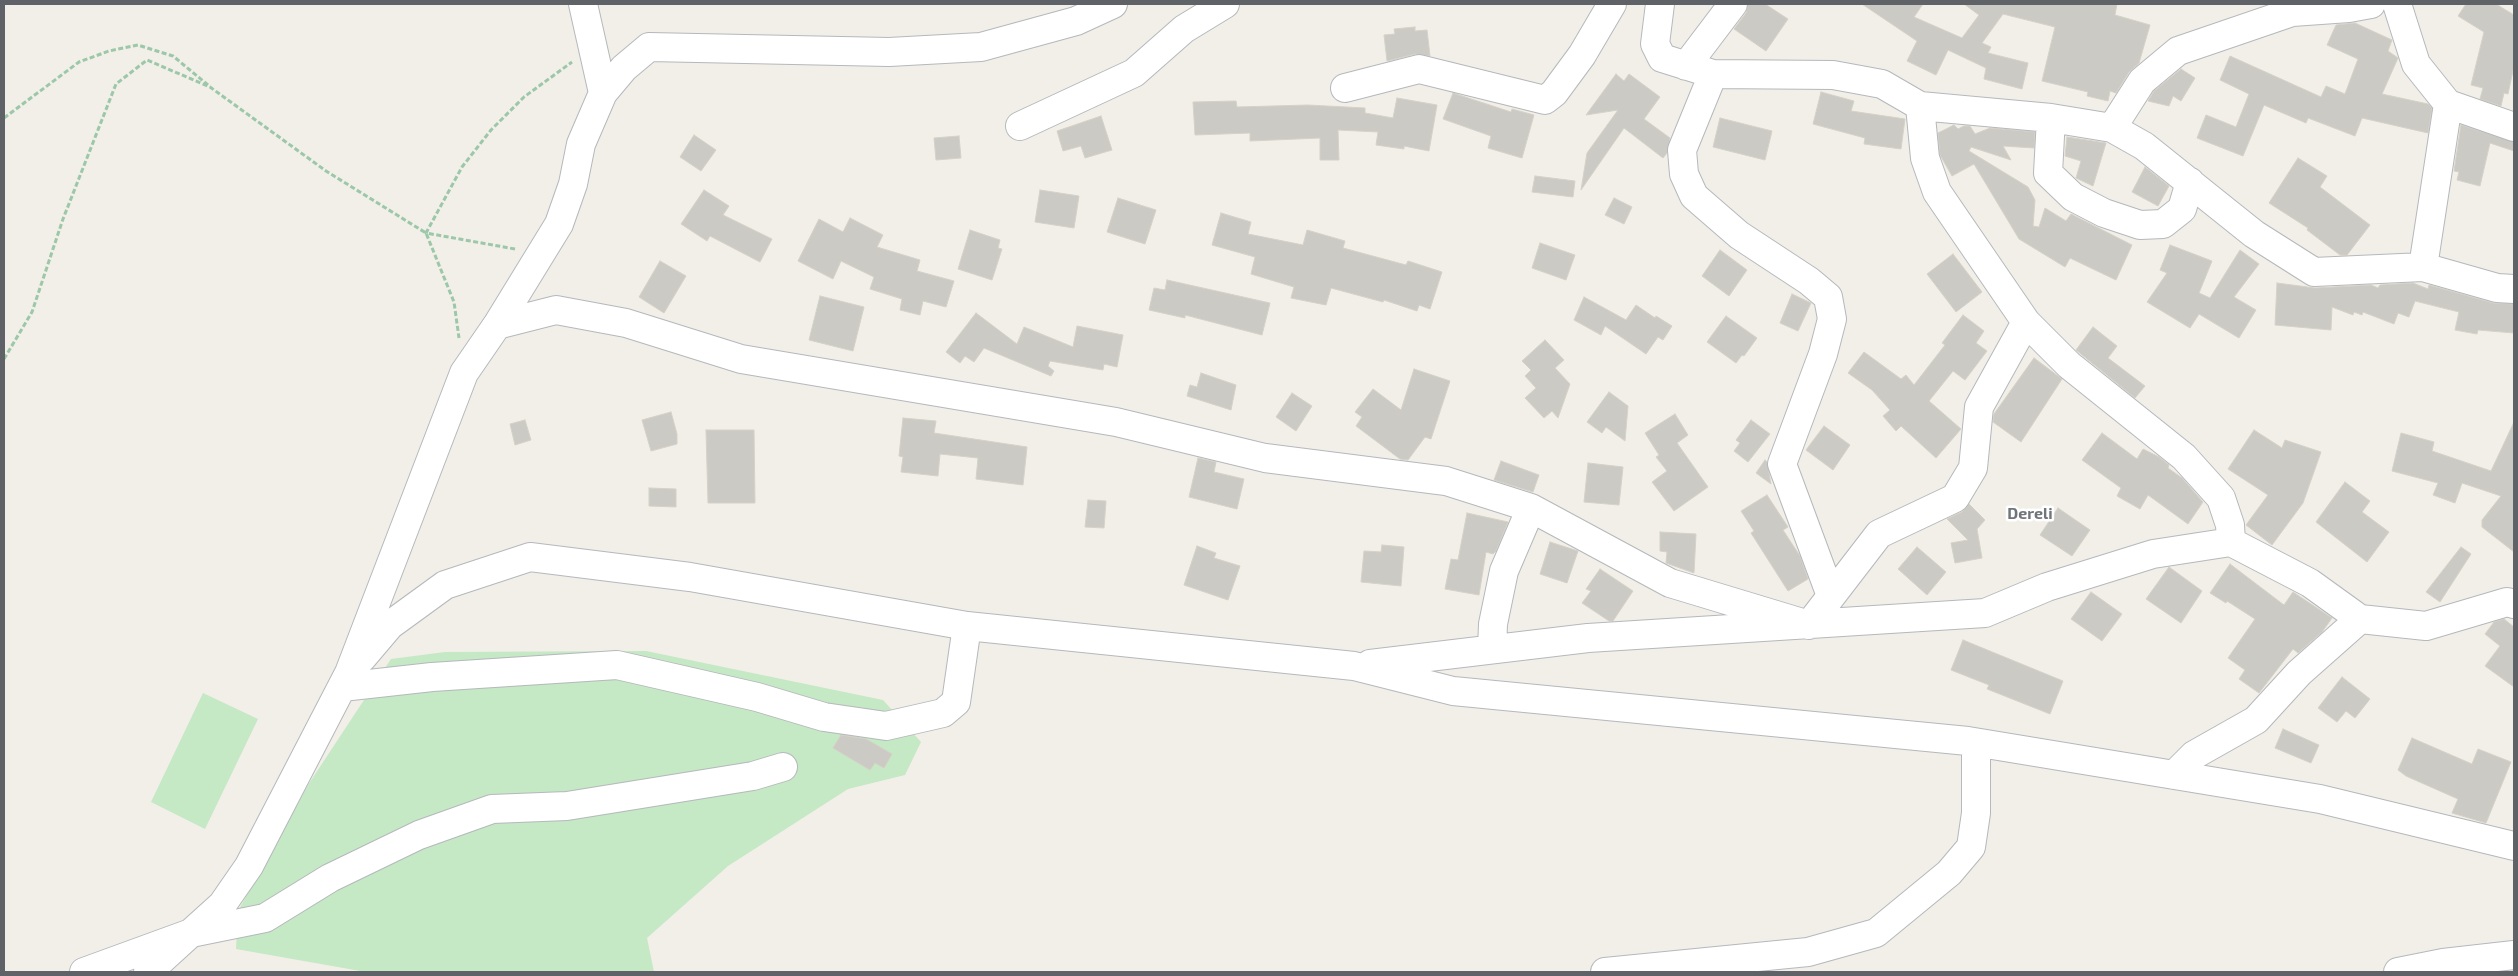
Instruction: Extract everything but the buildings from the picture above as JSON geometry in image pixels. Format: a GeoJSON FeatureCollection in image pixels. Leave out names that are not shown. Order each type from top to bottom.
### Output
{"type":"FeatureCollection","features":[{"type":"Feature","properties":{"kind":"street"},"geometry":{"type":"LineString","coordinates":[[583,4],[603,93]]}},
{"type":"Feature","properties":{"kind":"street"},"geometry":{"type":"LineString","coordinates":[[148,972],[222,905],[249,866],[346,680],[464,373],[497,325],[559,224],[573,184],[581,144],[603,93],[624,68],[649,47],[889,52],[981,47],[1076,21],[1113,4]]}},
{"type":"Feature","properties":{"kind":"street"},"geometry":{"type":"LineString","coordinates":[[1020,126],[1134,72],[1184,29],[1224,4]]}},
{"type":"Feature","properties":{"kind":"street"},"geometry":{"type":"LineString","coordinates":[[1345,88],[1419,69],[1545,100],[1554,93],[1582,55],[1612,4]]}},
{"type":"Feature","properties":{"kind":"street"},"geometry":{"type":"LineString","coordinates":[[1660,4],[1655,44],[1662,58],[1712,74],[1833,75],[1882,84],[1920,106],[2051,118],[2112,128],[2144,146],[2254,234],[2314,272],[2423,267],[2498,288],[2514,289]]}},
{"type":"Feature","properties":{"kind":"street"},"geometry":{"type":"LineString","coordinates":[[1686,66],[1733,4]]}},
{"type":"Feature","properties":{"kind":"street"},"geometry":{"type":"LineString","coordinates":[[2397,4],[2416,64],[2448,104],[2514,127]]}},
{"type":"Feature","properties":{"kind":"street"},"geometry":{"type":"LineString","coordinates":[[2112,128],[2142,81],[2178,52],[2286,8],[2357,5]]}},
{"type":"Feature","properties":{"kind":"street"},"geometry":{"type":"LineString","coordinates":[[1712,74],[1682,150],[1684,174],[1694,196],[1739,235],[1809,281],[1828,297],[1832,319],[1823,354],[1782,464],[1831,596]]}},
{"type":"Feature","properties":{"kind":"street"},"geometry":{"type":"LineString","coordinates":[[2423,267],[2448,104]]}},
{"type":"Feature","properties":{"kind":"street"},"geometry":{"type":"LineString","coordinates":[[1920,106],[1926,158],[1937,192],[2026,322],[2070,365],[2184,457],[2221,498],[2230,524],[2231,542]]}},
{"type":"Feature","properties":{"kind":"street"},"geometry":{"type":"LineString","coordinates":[[2051,118],[2048,173],[2073,197],[2104,213],[2140,225],[2163,224],[2182,209],[2190,182]]}},
{"type":"Feature","properties":{"kind":"street"},"geometry":{"type":"LineString","coordinates":[[497,325],[556,310],[626,323],[741,359],[1116,422],[1265,458],[1446,481],[1531,508],[1670,584],[1809,625]]}},
{"type":"Feature","properties":{"kind":"street"},"geometry":{"type":"LineString","coordinates":[[1809,625],[1879,534],[1955,498],[1973,468],[1979,406],[2026,322]]}},
{"type":"Feature","properties":{"kind":"street"},"geometry":{"type":"LineString","coordinates":[[1492,649],[1493,624],[1504,571],[1531,508]]}},
{"type":"Feature","properties":{"kind":"street"},"geometry":{"type":"LineString","coordinates":[[1354,666],[1588,638],[1986,614],[2047,587],[2153,554],[2231,542],[2310,583],[2360,619],[2426,626],[2506,602],[2514,604]]}},
{"type":"Feature","properties":{"kind":"street"},"geometry":{"type":"LineString","coordinates":[[346,680],[390,625],[445,585],[530,557],[690,577],[967,626],[1354,666],[1453,691],[1976,743],[2320,799],[2514,846]]}},
{"type":"Feature","properties":{"kind":"street"},"geometry":{"type":"LineString","coordinates":[[2174,775],[2194,755],[2256,720],[2299,673],[2360,619]]}},
{"type":"Feature","properties":{"kind":"street"},"geometry":{"type":"LineString","coordinates":[[346,680],[432,677],[617,665],[757,697],[824,717],[886,726],[942,714],[956,702],[967,626]]}},
{"type":"Feature","properties":{"kind":"street"},"geometry":{"type":"LineString","coordinates":[[1605,972],[1808,952],[1876,933],[1949,873],[1971,847],[1976,812],[1976,743]]}},
{"type":"Feature","properties":{"kind":"street"},"geometry":{"type":"LineString","coordinates":[[84,972],[191,933],[265,918],[348,869],[419,835],[492,809],[567,806],[753,776],[783,767]]}},
{"type":"Feature","properties":{"kind":"street"},"geometry":{"type":"LineString","coordinates":[[2398,972],[2443,963],[2514,955]]}},
{"type":"Feature","properties":{"kind":"path"},"geometry":{"type":"LineString","coordinates":[[4,118],[80,62],[109,51],[138,45],[173,56],[210,87],[326,171],[426,233],[540,254]]}},
{"type":"Feature","properties":{"kind":"path"},"geometry":{"type":"LineString","coordinates":[[426,233],[462,167],[491,130],[524,97],[593,46]]}},
{"type":"Feature","properties":{"kind":"path"},"geometry":{"type":"LineString","coordinates":[[4,360],[32,312],[63,219],[116,84],[147,60],[210,87]]}},
{"type":"Feature","properties":{"kind":"path"},"geometry":{"type":"LineString","coordinates":[[426,233],[454,302],[464,373]]}},
{"type":"Feature","properties":{"kind":"green space"},"geometry":{"type":"Polygon","coordinates":[[[646,651],[883,700],[921,742],[905,775],[848,789],[728,866],[647,938],[654,972],[366,972],[236,949],[238,911],[308,785],[391,659],[445,652],[646,651]]]}},
{"type":"Feature","properties":{"kind":"green space"},"geometry":{"type":"Polygon","coordinates":[[[203,693],[258,719],[205,829],[151,802],[203,693]]]}},
{"type":"Feature","properties":{"kind":"district","name":"Dereli"},"geometry":{"type":"Point","coordinates":[2030,514]}}]}
